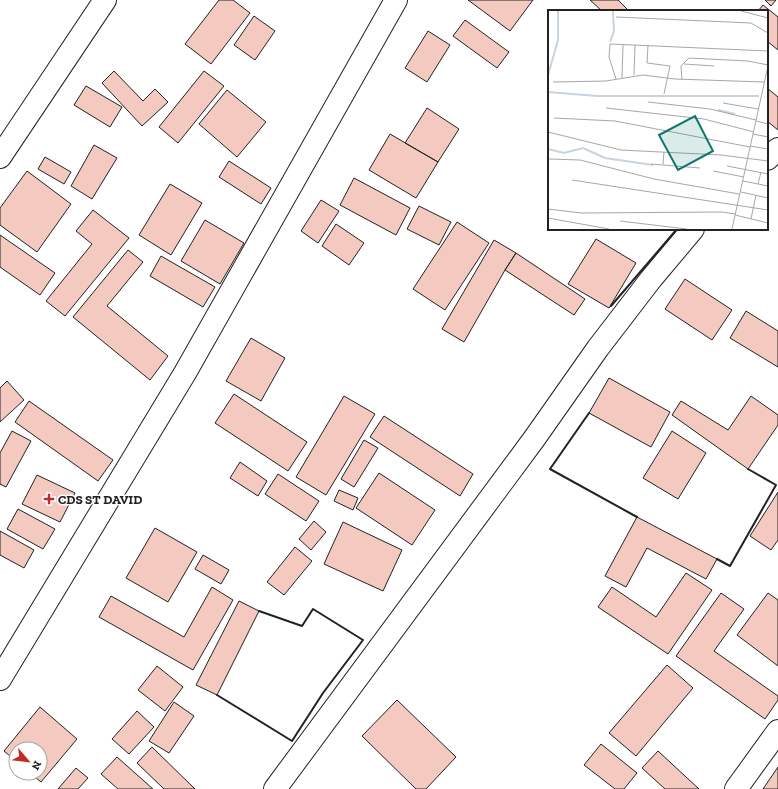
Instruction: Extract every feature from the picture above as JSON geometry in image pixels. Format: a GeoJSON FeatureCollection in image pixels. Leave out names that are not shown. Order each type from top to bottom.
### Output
{"type":"FeatureCollection","features":[{"type":"Feature","properties":{"kind":"street"},"geometry":{"type":"LineString","coordinates":[[0,158],[105,0]]}},
{"type":"Feature","properties":{"kind":"street"},"geometry":{"type":"LineString","coordinates":[[0,679],[185,374],[396,0]]}},
{"type":"Feature","properties":{"kind":"street"},"geometry":{"type":"LineString","coordinates":[[768,158],[778,149]]}},
{"type":"Feature","properties":{"kind":"street"},"geometry":{"type":"LineString","coordinates":[[275,789],[534,439],[598,348],[651,279],[692,230]]}},
{"type":"Feature","properties":{"kind":"street"},"geometry":{"type":"LineString","coordinates":[[736,789],[778,731]]}},
{"type":"Feature","properties":{"kind":"building"},"geometry":{"type":"Polygon","coordinates":[[[219,0],[233,0],[250,13],[211,64],[185,44],[219,0]]]}},
{"type":"Feature","properties":{"kind":"building"},"geometry":{"type":"Polygon","coordinates":[[[468,0],[533,0],[510,31],[468,0]]]}},
{"type":"Feature","properties":{"kind":"building"},"geometry":{"type":"Polygon","coordinates":[[[590,0],[618,0],[628,10],[601,10],[590,0]]]}},
{"type":"Feature","properties":{"kind":"building"},"geometry":{"type":"Polygon","coordinates":[[[765,0],[776,0],[771,6],[765,0]]]}},
{"type":"Feature","properties":{"kind":"building"},"geometry":{"type":"Polygon","coordinates":[[[763,5],[778,17],[778,50],[768,42],[768,10],[759,10],[763,5]]]}},
{"type":"Feature","properties":{"kind":"building"},"geometry":{"type":"Polygon","coordinates":[[[254,16],[275,31],[255,60],[234,45],[254,16]]]}},
{"type":"Feature","properties":{"kind":"building"},"geometry":{"type":"Polygon","coordinates":[[[465,20],[509,52],[497,68],[453,36],[465,20]]]}},
{"type":"Feature","properties":{"kind":"building"},"geometry":{"type":"Polygon","coordinates":[[[428,31],[450,45],[427,82],[405,68],[428,31]]]}},
{"type":"Feature","properties":{"kind":"building"},"geometry":{"type":"Polygon","coordinates":[[[114,71],[143,101],[155,89],[168,102],[142,126],[102,83],[114,71]]]}},
{"type":"Feature","properties":{"kind":"building"},"geometry":{"type":"Polygon","coordinates":[[[204,71],[224,86],[178,143],[159,127],[204,71]]]}},
{"type":"Feature","properties":{"kind":"building"},"geometry":{"type":"Polygon","coordinates":[[[86,86],[122,107],[110,127],[74,105],[86,86]]]}},
{"type":"Feature","properties":{"kind":"building"},"geometry":{"type":"Polygon","coordinates":[[[768,89],[778,97],[778,130],[768,122],[768,89]]]}},
{"type":"Feature","properties":{"kind":"building"},"geometry":{"type":"Polygon","coordinates":[[[227,90],[266,122],[237,157],[199,124],[227,90]]]}},
{"type":"Feature","properties":{"kind":"building"},"geometry":{"type":"Polygon","coordinates":[[[427,108],[459,129],[438,162],[405,143],[427,108]]]}},
{"type":"Feature","properties":{"kind":"building"},"geometry":{"type":"Polygon","coordinates":[[[390,134],[438,162],[416,198],[369,170],[390,134]]]}},
{"type":"Feature","properties":{"kind":"building"},"geometry":{"type":"Polygon","coordinates":[[[94,145],[117,158],[92,199],[71,186],[94,145]]]}},
{"type":"Feature","properties":{"kind":"building"},"geometry":{"type":"Polygon","coordinates":[[[45,157],[71,172],[64,184],[38,169],[45,157]]]}},
{"type":"Feature","properties":{"kind":"building"},"geometry":{"type":"Polygon","coordinates":[[[229,161],[271,188],[261,204],[219,177],[229,161]]]}},
{"type":"Feature","properties":{"kind":"building"},"geometry":{"type":"Polygon","coordinates":[[[27,171],[71,204],[37,252],[0,225],[0,208],[27,171]]]}},
{"type":"Feature","properties":{"kind":"building"},"geometry":{"type":"Polygon","coordinates":[[[354,178],[410,208],[396,235],[340,205],[354,178]]]}},
{"type":"Feature","properties":{"kind":"building"},"geometry":{"type":"Polygon","coordinates":[[[170,184],[202,203],[171,255],[139,235],[170,184]]]}},
{"type":"Feature","properties":{"kind":"building"},"geometry":{"type":"Polygon","coordinates":[[[321,200],[339,211],[318,243],[301,231],[321,200]]]}},
{"type":"Feature","properties":{"kind":"building"},"geometry":{"type":"Polygon","coordinates":[[[419,206],[451,222],[439,245],[407,229],[419,206]]]}},
{"type":"Feature","properties":{"kind":"building"},"geometry":{"type":"Polygon","coordinates":[[[93,210],[129,238],[65,316],[46,301],[92,244],[76,231],[93,210]]]}},
{"type":"Feature","properties":{"kind":"building"},"geometry":{"type":"Polygon","coordinates":[[[205,220],[244,243],[220,284],[181,261],[205,220]]]}},
{"type":"Feature","properties":{"kind":"building"},"geometry":{"type":"Polygon","coordinates":[[[457,222],[489,243],[445,310],[413,289],[457,222]]]}},
{"type":"Feature","properties":{"kind":"building"},"geometry":{"type":"Polygon","coordinates":[[[336,224],[364,243],[349,265],[322,246],[336,224]]]}},
{"type":"Feature","properties":{"kind":"building"},"geometry":{"type":"Polygon","coordinates":[[[0,235],[55,273],[40,295],[0,267],[0,235]]]}},
{"type":"Feature","properties":{"kind":"building"},"geometry":{"type":"Polygon","coordinates":[[[596,239],[636,263],[609,308],[568,284],[596,239]]]}},
{"type":"Feature","properties":{"kind":"building"},"geometry":{"type":"Polygon","coordinates":[[[494,240],[516,253],[464,342],[442,329],[494,240]]]}},
{"type":"Feature","properties":{"kind":"building"},"geometry":{"type":"Polygon","coordinates":[[[128,250],[143,262],[107,306],[168,356],[150,380],[73,317],[128,250]]]}},
{"type":"Feature","properties":{"kind":"building"},"geometry":{"type":"Polygon","coordinates":[[[516,253],[585,299],[574,315],[505,270],[516,253]]]}},
{"type":"Feature","properties":{"kind":"building"},"geometry":{"type":"Polygon","coordinates":[[[161,256],[215,287],[203,307],[150,276],[161,256]]]}},
{"type":"Feature","properties":{"kind":"building"},"geometry":{"type":"Polygon","coordinates":[[[685,279],[732,310],[712,340],[665,309],[685,279]]]}},
{"type":"Feature","properties":{"kind":"building"},"geometry":{"type":"Polygon","coordinates":[[[746,311],[778,331],[778,367],[730,338],[746,311]]]}},
{"type":"Feature","properties":{"kind":"building"},"geometry":{"type":"Polygon","coordinates":[[[251,338],[285,358],[261,401],[226,381],[251,338]]]}},
{"type":"Feature","properties":{"kind":"building"},"geometry":{"type":"Polygon","coordinates":[[[609,378],[670,412],[651,447],[589,413],[609,378]]]}},
{"type":"Feature","properties":{"kind":"building"},"geometry":{"type":"Polygon","coordinates":[[[7,381],[24,400],[0,422],[0,388],[7,381]]]}},
{"type":"Feature","properties":{"kind":"building"},"geometry":{"type":"Polygon","coordinates":[[[234,394],[307,442],[288,471],[215,423],[234,394]]]}},
{"type":"Feature","properties":{"kind":"building"},"geometry":{"type":"Polygon","coordinates":[[[344,396],[375,414],[326,495],[296,477],[344,396]]]}},
{"type":"Feature","properties":{"kind":"building"},"geometry":{"type":"Polygon","coordinates":[[[751,396],[778,415],[778,425],[748,469],[672,415],[681,401],[728,430],[751,396]]]}},
{"type":"Feature","properties":{"kind":"building"},"geometry":{"type":"Polygon","coordinates":[[[29,401],[113,460],[98,481],[15,422],[29,401]]]}},
{"type":"Feature","properties":{"kind":"building"},"geometry":{"type":"Polygon","coordinates":[[[384,416],[473,474],[460,496],[370,437],[384,416]]]}},
{"type":"Feature","properties":{"kind":"building"},"geometry":{"type":"Polygon","coordinates":[[[12,431],[31,441],[6,487],[0,484],[0,453],[12,431]]]}},
{"type":"Feature","properties":{"kind":"building"},"geometry":{"type":"Polygon","coordinates":[[[672,431],[706,453],[678,499],[643,478],[672,431]]]}},
{"type":"Feature","properties":{"kind":"building"},"geometry":{"type":"Polygon","coordinates":[[[364,440],[378,448],[354,487],[341,479],[364,440]]]}},
{"type":"Feature","properties":{"kind":"building"},"geometry":{"type":"Polygon","coordinates":[[[240,462],[267,481],[258,496],[230,478],[240,462]]]}},
{"type":"Feature","properties":{"kind":"building"},"geometry":{"type":"Polygon","coordinates":[[[379,473],[435,510],[412,545],[356,508],[379,473]]]}},
{"type":"Feature","properties":{"kind":"building"},"geometry":{"type":"Polygon","coordinates":[[[278,474],[319,501],[306,521],[265,494],[278,474]]]}},
{"type":"Feature","properties":{"kind":"building","name":"CDS ST DAVID"},"geometry":{"type":"Polygon","coordinates":[[[37,475],[75,493],[60,522],[22,504],[37,475]]]}},
{"type":"Feature","properties":{"kind":"building"},"geometry":{"type":"Polygon","coordinates":[[[339,490],[358,498],[353,510],[334,501],[339,490]]]}},
{"type":"Feature","properties":{"kind":"building"},"geometry":{"type":"Polygon","coordinates":[[[778,492],[778,540],[771,550],[750,536],[778,492]]]}},
{"type":"Feature","properties":{"kind":"building"},"geometry":{"type":"Polygon","coordinates":[[[18,509],[55,529],[43,549],[7,529],[18,509]]]}},
{"type":"Feature","properties":{"kind":"building"},"geometry":{"type":"Polygon","coordinates":[[[637,517],[717,559],[706,579],[647,548],[626,587],[605,576],[637,517]]]}},
{"type":"Feature","properties":{"kind":"building"},"geometry":{"type":"Polygon","coordinates":[[[314,521],[326,532],[311,550],[299,539],[314,521]]]}},
{"type":"Feature","properties":{"kind":"building"},"geometry":{"type":"Polygon","coordinates":[[[343,522],[402,550],[383,591],[324,564],[343,522]]]}},
{"type":"Feature","properties":{"kind":"building"},"geometry":{"type":"Polygon","coordinates":[[[155,528],[197,552],[168,602],[126,578],[155,528]]]}},
{"type":"Feature","properties":{"kind":"building"},"geometry":{"type":"Polygon","coordinates":[[[0,531],[34,550],[24,568],[0,555],[0,531]]]}},
{"type":"Feature","properties":{"kind":"building"},"geometry":{"type":"Polygon","coordinates":[[[295,547],[312,561],[284,595],[267,582],[295,547]]]}},
{"type":"Feature","properties":{"kind":"building"},"geometry":{"type":"Polygon","coordinates":[[[203,555],[229,570],[221,584],[195,569],[203,555]]]}},
{"type":"Feature","properties":{"kind":"building"},"geometry":{"type":"Polygon","coordinates":[[[686,573],[712,590],[668,654],[598,607],[612,587],[656,617],[686,573]]]}},
{"type":"Feature","properties":{"kind":"building"},"geometry":{"type":"Polygon","coordinates":[[[212,587],[233,600],[193,670],[99,617],[111,596],[184,637],[212,587]]]}},
{"type":"Feature","properties":{"kind":"building"},"geometry":{"type":"Polygon","coordinates":[[[721,593],[744,609],[714,651],[778,696],[778,700],[765,719],[676,656],[721,593]]]}},
{"type":"Feature","properties":{"kind":"building"},"geometry":{"type":"Polygon","coordinates":[[[768,593],[778,600],[778,666],[737,635],[768,593]]]}},
{"type":"Feature","properties":{"kind":"building"},"geometry":{"type":"Polygon","coordinates":[[[239,601],[259,611],[217,695],[196,685],[239,601]]]}},
{"type":"Feature","properties":{"kind":"building"},"geometry":{"type":"Polygon","coordinates":[[[667,665],[693,688],[636,756],[609,733],[667,665]]]}},
{"type":"Feature","properties":{"kind":"building"},"geometry":{"type":"Polygon","coordinates":[[[157,666],[183,687],[165,711],[138,690],[157,666]]]}},
{"type":"Feature","properties":{"kind":"building"},"geometry":{"type":"Polygon","coordinates":[[[397,700],[456,757],[426,789],[416,789],[362,736],[397,700]]]}},
{"type":"Feature","properties":{"kind":"building"},"geometry":{"type":"Polygon","coordinates":[[[174,702],[194,716],[169,753],[149,741],[174,702]]]}},
{"type":"Feature","properties":{"kind":"building"},"geometry":{"type":"Polygon","coordinates":[[[40,707],[77,739],[48,774],[48,741],[12,741],[40,707]]]}},
{"type":"Feature","properties":{"kind":"building"},"geometry":{"type":"Polygon","coordinates":[[[137,711],[154,727],[129,754],[112,739],[137,711]]]}},
{"type":"Feature","properties":{"kind":"building"},"geometry":{"type":"Polygon","coordinates":[[[601,744],[637,773],[624,789],[615,789],[584,765],[601,744]]]}},
{"type":"Feature","properties":{"kind":"building"},"geometry":{"type":"Polygon","coordinates":[[[8,746],[8,754],[4,751],[8,746]]]}},
{"type":"Feature","properties":{"kind":"building"},"geometry":{"type":"Polygon","coordinates":[[[152,747],[195,789],[164,789],[137,763],[152,747]]]}},
{"type":"Feature","properties":{"kind":"building"},"geometry":{"type":"Polygon","coordinates":[[[658,751],[699,789],[665,789],[642,768],[658,751]]]}},
{"type":"Feature","properties":{"kind":"building"},"geometry":{"type":"Polygon","coordinates":[[[117,757],[153,789],[118,789],[101,774],[117,757]]]}},
{"type":"Feature","properties":{"kind":"building"},"geometry":{"type":"Polygon","coordinates":[[[778,767],[778,789],[763,789],[778,767]]]}},
{"type":"Feature","properties":{"kind":"building"},"geometry":{"type":"Polygon","coordinates":[[[76,768],[88,778],[78,789],[58,789],[76,768]]]}},
{"type":"Feature","properties":{"kind":"wall"},"geometry":{"type":"LineString","coordinates":[[611,306],[676,230]]}},
{"type":"Feature","properties":{"kind":"wall"},"geometry":{"type":"LineString","coordinates":[[589,413],[550,469],[637,517]]}},
{"type":"Feature","properties":{"kind":"wall"},"geometry":{"type":"LineString","coordinates":[[717,559],[730,566],[776,485],[748,469]]}},
{"type":"Feature","properties":{"kind":"wall"},"geometry":{"type":"LineString","coordinates":[[217,695],[292,741],[323,693],[363,640],[313,609],[302,626],[259,611]]}},
{"type":"Feature","properties":{"kind":"place","name":"CDS ST DAVID"},"geometry":{"type":"Point","coordinates":[49,499]}}]}
